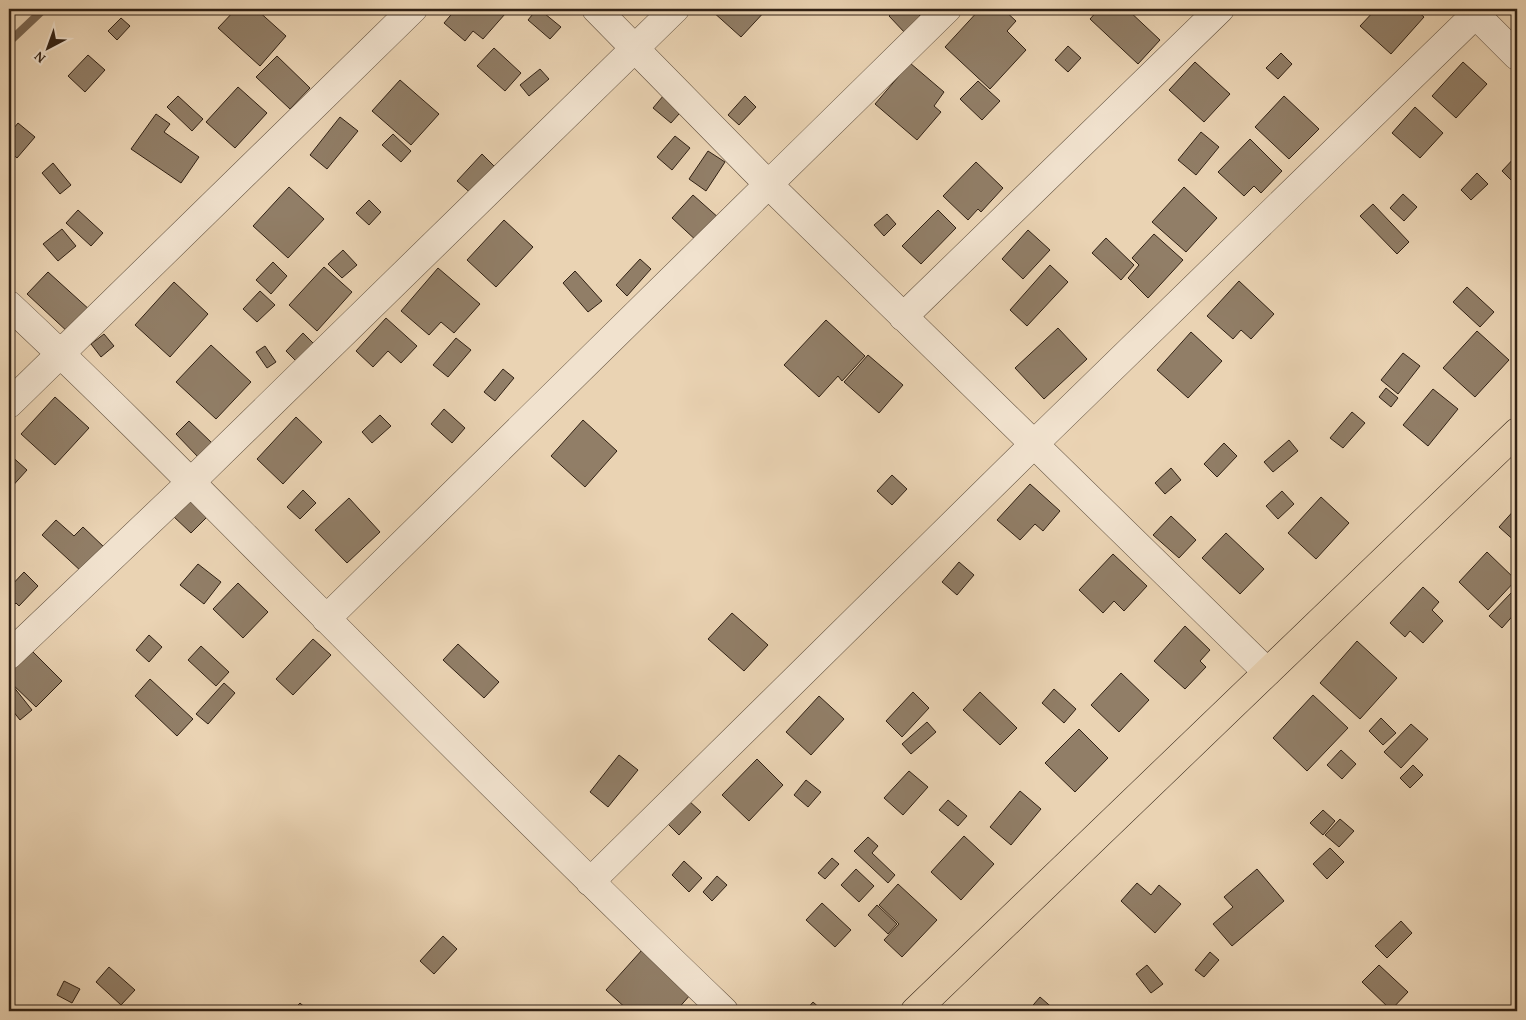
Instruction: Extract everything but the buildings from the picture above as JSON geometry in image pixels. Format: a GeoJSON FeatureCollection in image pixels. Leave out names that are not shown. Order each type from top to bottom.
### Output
{"type":"FeatureCollection","features":[{"type":"Feature","properties":{"kind":"main road"},"geometry":{"type":"LineString","coordinates":[[915,1011],[1517,432]]}},
{"type":"Feature","properties":{"kind":"street"},"geometry":{"type":"LineString","coordinates":[[9,404],[413,9]]}},
{"type":"Feature","properties":{"kind":"street"},"geometry":{"type":"LineString","coordinates":[[596,9],[768,184],[1267,672]]}},
{"type":"Feature","properties":{"kind":"street"},"geometry":{"type":"LineString","coordinates":[[9,655],[191,482],[675,9]]}},
{"type":"Feature","properties":{"kind":"street"},"geometry":{"type":"LineString","coordinates":[[326,619],[947,9]]}},
{"type":"Feature","properties":{"kind":"street"},"geometry":{"type":"LineString","coordinates":[[903,317],[1220,9]]}},
{"type":"Feature","properties":{"kind":"street"},"geometry":{"type":"LineString","coordinates":[[590,882],[1475,11],[1517,56]]}},
{"type":"Feature","properties":{"kind":"street"},"geometry":{"type":"LineString","coordinates":[[9,305],[191,482],[590,882],[724,1011]]}},
{"type":"Feature","properties":{"kind":"waterway"},"geometry":{"type":"LineString","coordinates":[[9,42],[44,9]]}}]}
